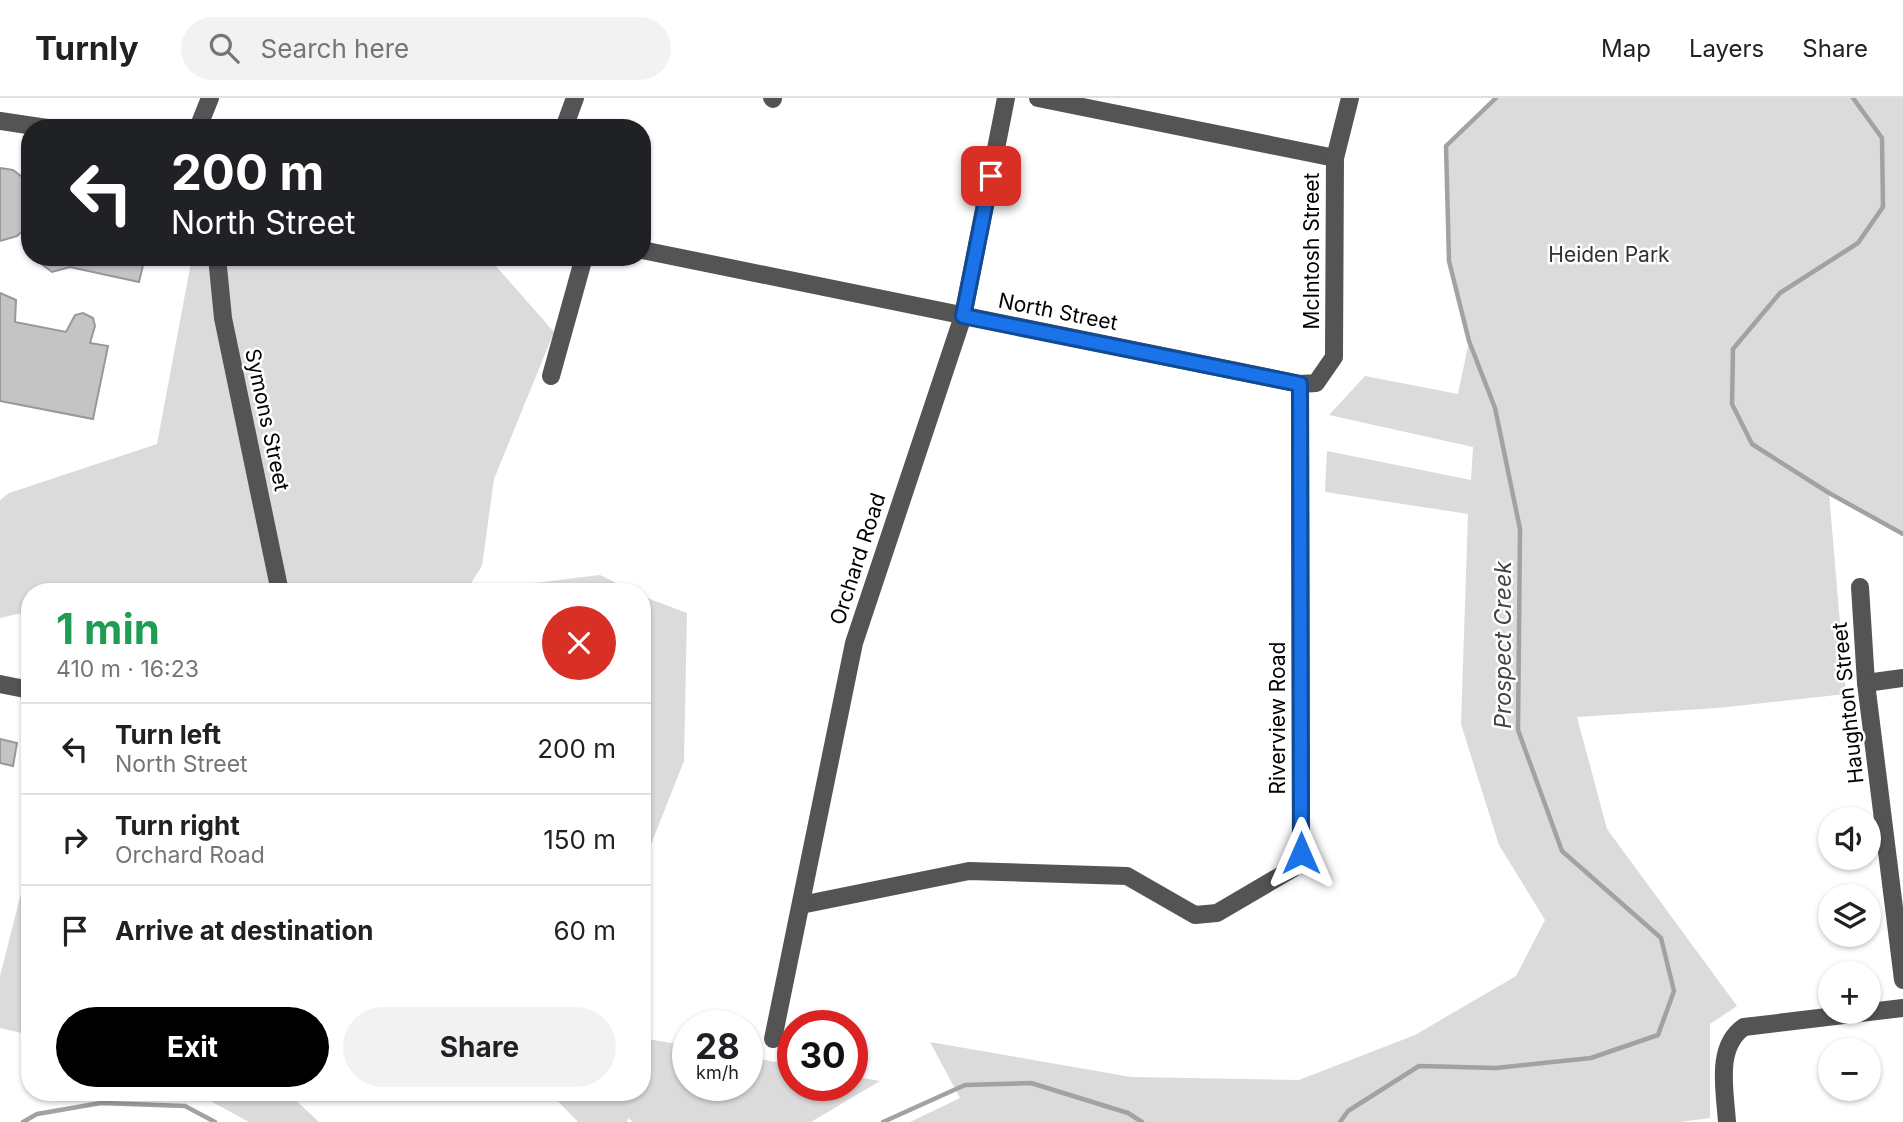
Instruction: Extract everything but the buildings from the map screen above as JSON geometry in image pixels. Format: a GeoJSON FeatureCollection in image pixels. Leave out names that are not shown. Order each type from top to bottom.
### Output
{"type":"FeatureCollection","features":[{"type":"Feature","properties":{"kind":"street"},"geometry":{"type":"LineString","coordinates":[[202,119],[210,98]]}},
{"type":"Feature","properties":{"kind":"street"},"geometry":{"type":"LineString","coordinates":[[567,119],[575,98]]}},
{"type":"Feature","properties":{"kind":"street","name":"Orchard Road"},"geometry":{"type":"LineString","coordinates":[[773,1039],[854,643],[963,316],[1006,98]]}},
{"type":"Feature","properties":{"kind":"street"},"geometry":{"type":"LineString","coordinates":[[1038,98],[1335,158]]}},
{"type":"Feature","properties":{"kind":"street","name":"McIntosh Street"},"geometry":{"type":"LineString","coordinates":[[1300,384],[1316,383],[1334,357],[1335,158],[1350,98]]}},
{"type":"Feature","properties":{"kind":"street","name":"North Street"},"geometry":{"type":"LineString","coordinates":[[651,252],[1300,384]]}},
{"type":"Feature","properties":{"kind":"street","name":"Symons Street"},"geometry":{"type":"LineString","coordinates":[[218,266],[223,318],[278,583]]}},
{"type":"Feature","properties":{"kind":"street"},"geometry":{"type":"LineString","coordinates":[[551,376],[582,266]]}},
{"type":"Feature","properties":{"kind":"street","name":"Riverview Road"},"geometry":{"type":"LineString","coordinates":[[801,905],[969,871],[1127,876],[1195,915],[1217,914],[1292,869],[1301,853],[1300,384]]}},
{"type":"Feature","properties":{"kind":"street","name":"Haughton Street"},"geometry":{"type":"LineString","coordinates":[[1860,587],[1866,682],[1903,980]]}},
{"type":"Feature","properties":{"kind":"street"},"geometry":{"type":"LineString","coordinates":[[1866,682],[1903,678]]}},
{"type":"Feature","properties":{"kind":"street"},"geometry":{"type":"LineString","coordinates":[[0,684],[21,688]]}},
{"type":"Feature","properties":{"kind":"street"},"geometry":{"type":"LineString","coordinates":[[1727,1122],[1724,1057],[1732,1035],[1744,1027],[1903,1009]]}},
{"type":"Feature","properties":{"kind":"green space","name":"Heiden Park"},"geometry":{"type":"Polygon","coordinates":[[[1496,98],[1903,98],[1903,534],[1829,493],[1846,694],[1718,708],[1577,717],[1607,829],[1737,1006],[1710,1024],[1710,1118],[1680,1122],[910,1122],[960,1098],[930,1042],[1131,1077],[1299,1080],[1415,1035],[1516,976],[1545,920],[1499,845],[1461,724],[1468,514],[1325,492],[1327,451],[1471,480],[1473,447],[1329,415],[1365,376],[1458,394],[1469,341],[1449,261],[1446,146],[1496,98]]]}},
{"type":"Feature","properties":{"kind":"green space"},"geometry":{"type":"Polygon","coordinates":[[[190,266],[496,266],[554,332],[494,479],[482,566],[471,583],[21,583],[21,613],[0,618],[0,500],[9,493],[157,444],[190,266]]]}},
{"type":"Feature","properties":{"kind":"green space"},"geometry":{"type":"Polygon","coordinates":[[[600,575],[616,583],[534,583],[600,575]]]}},
{"type":"Feature","properties":{"kind":"green space"},"geometry":{"type":"Polygon","coordinates":[[[651,599],[687,613],[684,761],[651,844],[651,599]]]}},
{"type":"Feature","properties":{"kind":"green space"},"geometry":{"type":"Polygon","coordinates":[[[21,893],[21,1033],[0,1028],[0,976],[21,893]]]}},
{"type":"Feature","properties":{"kind":"green space"},"geometry":{"type":"Polygon","coordinates":[[[651,1040],[672,1043],[672,1101],[763,1101],[763,1060],[777,1062],[777,1101],[846,1101],[811,1122],[633,1122],[628,1118],[627,1122],[578,1122],[558,1101],[651,1101],[651,1040]]]}},
{"type":"Feature","properties":{"kind":"green space"},"geometry":{"type":"Polygon","coordinates":[[[868,1079],[880,1081],[868,1088],[868,1079]]]}},
{"type":"Feature","properties":{"kind":"green space"},"geometry":{"type":"Polygon","coordinates":[[[210,1101],[297,1101],[319,1122],[249,1122],[210,1101]]]}},
{"type":"Feature","properties":{"kind":"waterway","name":"Prospect Creek"},"geometry":{"type":"LineString","coordinates":[[1340,1122],[1348,1111],[1419,1066],[1496,1068],[1591,1058],[1658,1035],[1674,991],[1661,938],[1562,851],[1518,730],[1520,529],[1495,408],[1469,341],[1449,261],[1446,146],[1496,98]]}},
{"type":"Feature","properties":{"kind":"waterway","name":"Prospect Creek"},"geometry":{"type":"LineString","coordinates":[[1853,98],[1882,138],[1883,207],[1858,243],[1780,293],[1733,349],[1732,404],[1752,444],[1829,493],[1903,534]]}},
{"type":"Feature","properties":{"kind":"waterway"},"geometry":{"type":"LineString","coordinates":[[883,1122],[965,1085],[1031,1083],[1128,1113],[1142,1122]]}},
{"type":"Feature","properties":{"kind":"waterway"},"geometry":{"type":"LineString","coordinates":[[23,1122],[37,1114],[101,1103],[185,1106],[215,1122]]}},
{"type":"Feature","properties":{"kind":"route"},"geometry":{"type":"LineString","coordinates":[[991,176],[963,316],[1300,384],[1301,853]]}}]}
